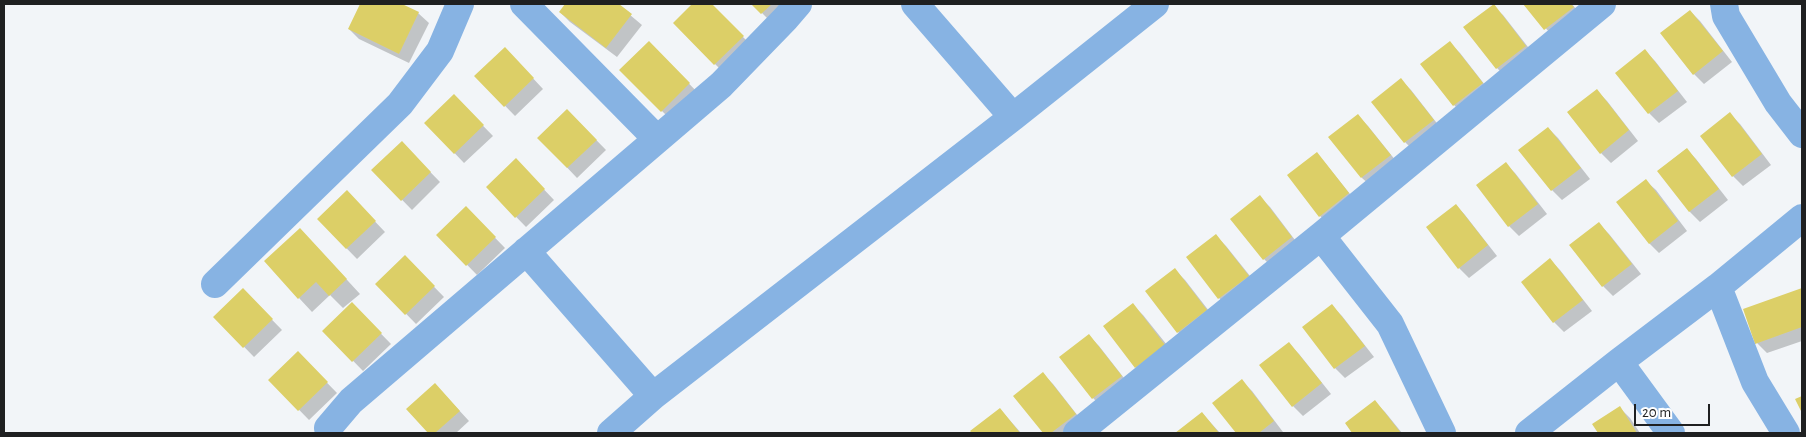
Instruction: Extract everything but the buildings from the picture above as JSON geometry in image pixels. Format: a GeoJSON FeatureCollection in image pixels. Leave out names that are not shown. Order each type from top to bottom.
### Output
{"type":"FeatureCollection","features":[{"type":"Feature","properties":{"kind":"street"},"geometry":{"type":"LineString","coordinates":[[215,284],[400,104],[440,52],[460,4]]}},
{"type":"Feature","properties":{"kind":"street"},"geometry":{"type":"LineString","coordinates":[[524,4],[657,139]]}},
{"type":"Feature","properties":{"kind":"street"},"geometry":{"type":"LineString","coordinates":[[328,433],[328,428],[351,401],[721,85],[798,4]]}},
{"type":"Feature","properties":{"kind":"street"},"geometry":{"type":"LineString","coordinates":[[915,4],[1014,117]]}},
{"type":"Feature","properties":{"kind":"street"},"geometry":{"type":"LineString","coordinates":[[611,433],[653,396],[1014,117],[1155,4]]}},
{"type":"Feature","properties":{"kind":"street"},"geometry":{"type":"LineString","coordinates":[[1077,433],[1321,236],[1602,4]]}},
{"type":"Feature","properties":{"kind":"street"},"geometry":{"type":"LineString","coordinates":[[1724,4],[1726,16],[1778,103],[1802,134]]}},
{"type":"Feature","properties":{"kind":"street"},"geometry":{"type":"LineString","coordinates":[[1530,433],[1718,287],[1802,218]]}},
{"type":"Feature","properties":{"kind":"street"},"geometry":{"type":"LineString","coordinates":[[1321,236],[1390,324],[1442,433]]}},
{"type":"Feature","properties":{"kind":"street"},"geometry":{"type":"LineString","coordinates":[[1772,244],[1802,238]]}},
{"type":"Feature","properties":{"kind":"street"},"geometry":{"type":"LineString","coordinates":[[526,251],[653,396]]}},
{"type":"Feature","properties":{"kind":"street"},"geometry":{"type":"LineString","coordinates":[[1718,287],[1755,382],[1786,433]]}},
{"type":"Feature","properties":{"kind":"street"},"geometry":{"type":"LineString","coordinates":[[1619,362],[1671,433]]}}]}
